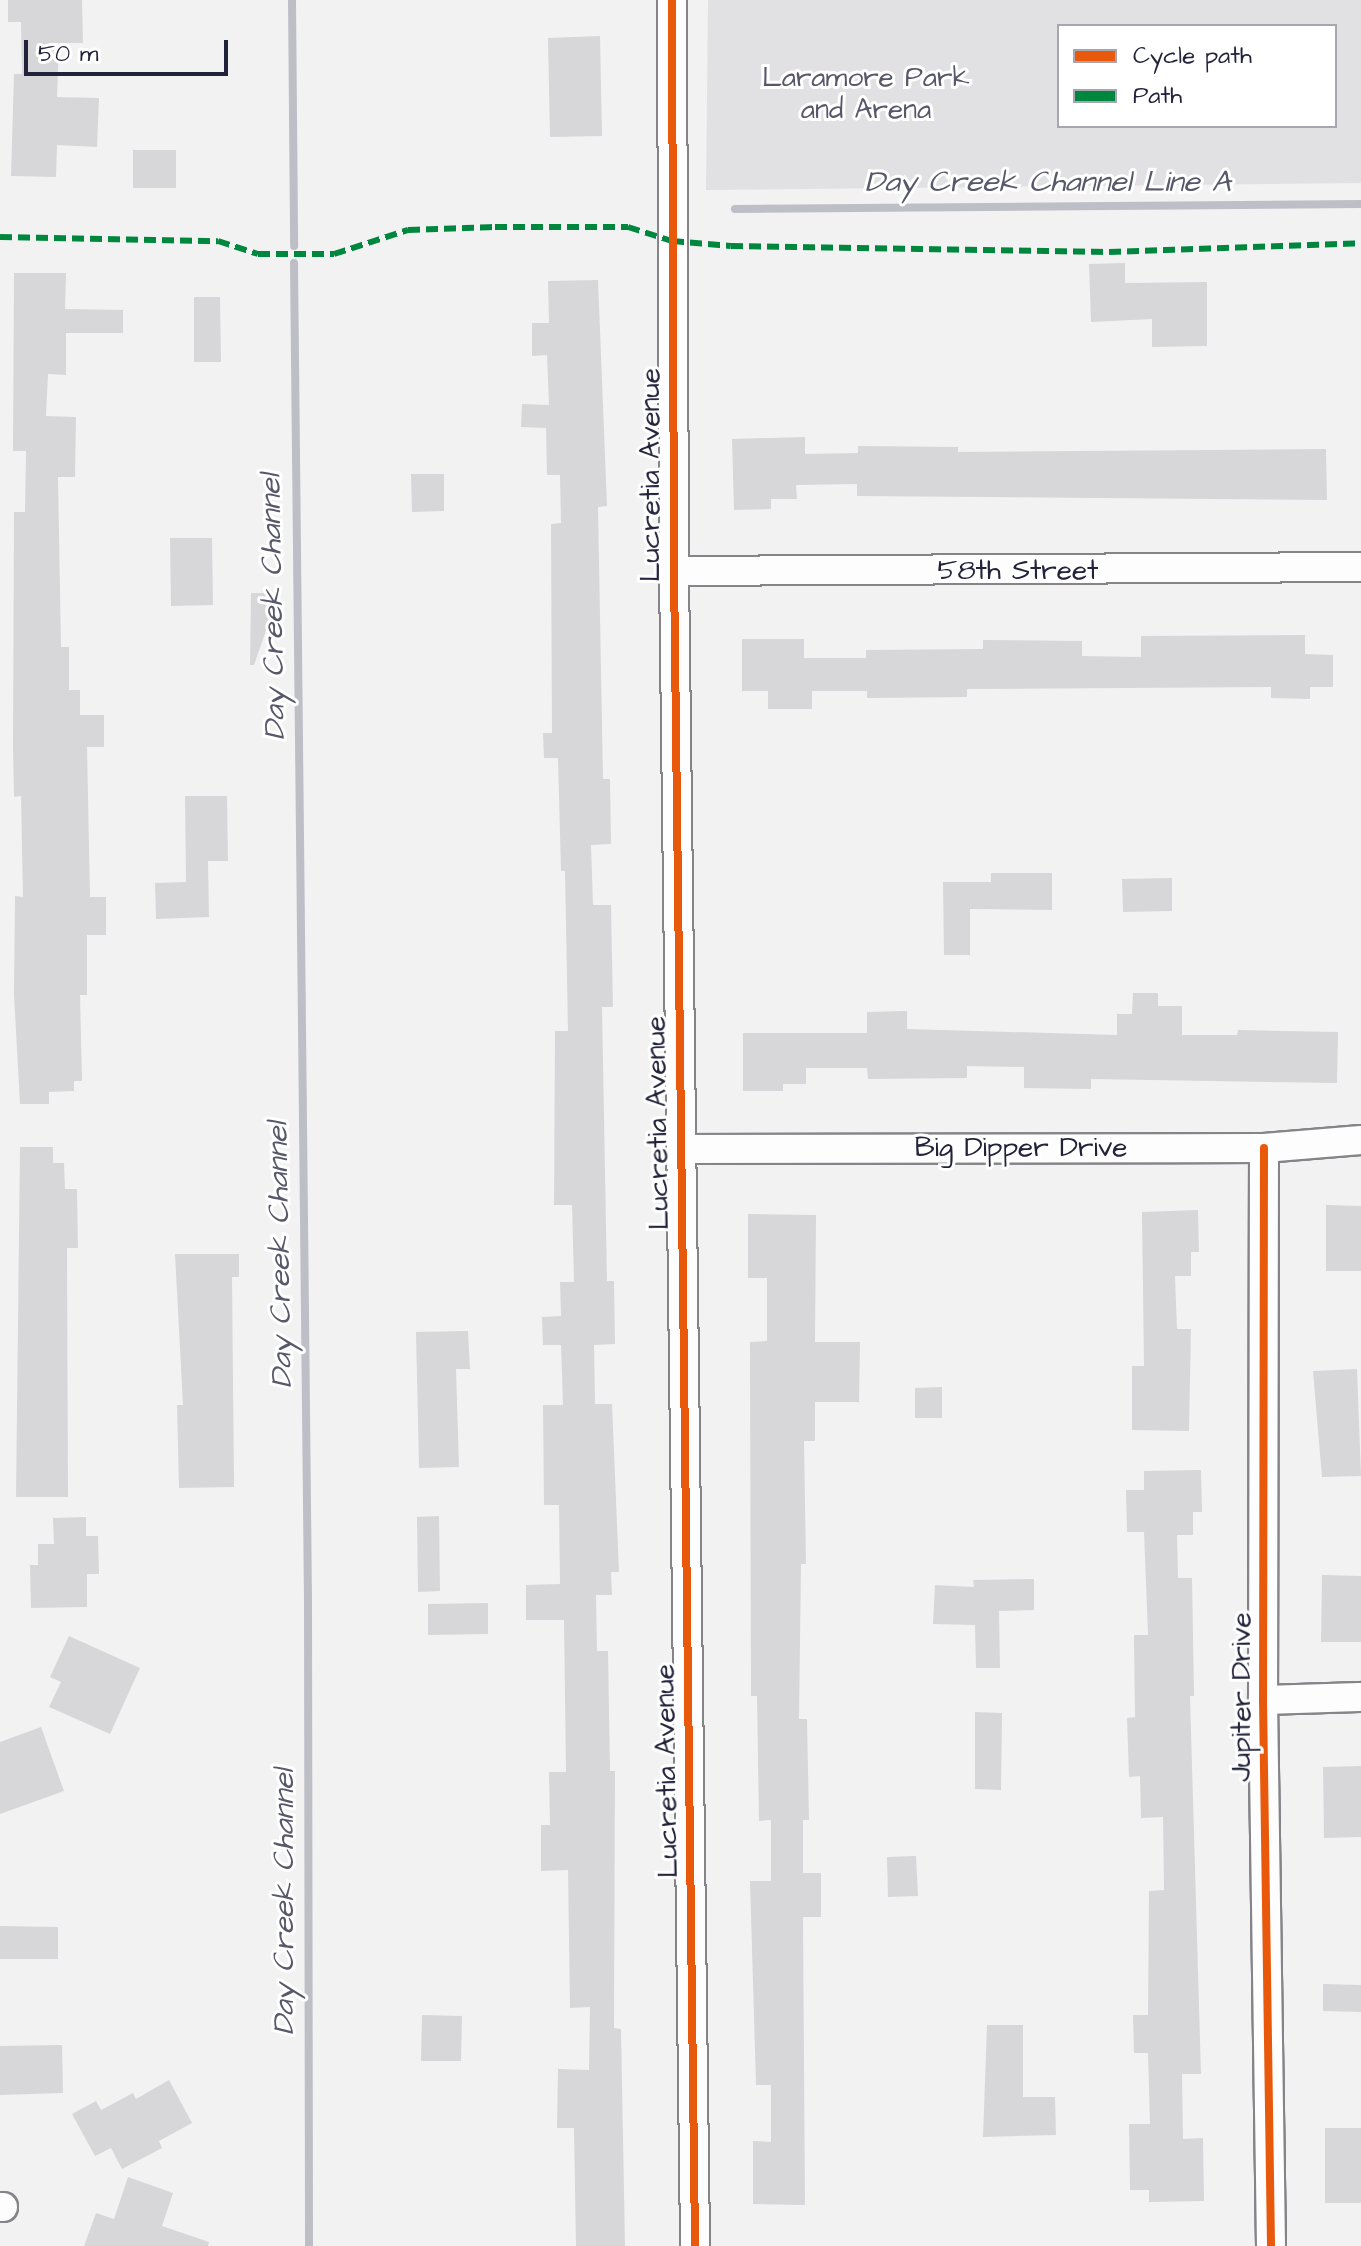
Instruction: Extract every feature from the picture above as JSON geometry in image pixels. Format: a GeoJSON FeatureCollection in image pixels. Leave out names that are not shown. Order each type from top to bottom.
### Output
{"type":"FeatureCollection","features":[{"type":"Feature","properties":{"kind":"street","name":"Lucretia Avenue"},"geometry":{"type":"LineString","coordinates":[[672,0],[674,571],[695,2246]]}},
{"type":"Feature","properties":{"kind":"street","name":"58th Street"},"geometry":{"type":"LineString","coordinates":[[674,571],[1361,567]]}},
{"type":"Feature","properties":{"kind":"street","name":"Big Dipper Drive"},"geometry":{"type":"LineString","coordinates":[[681,1149],[1264,1148],[1361,1140]]}},
{"type":"Feature","properties":{"kind":"street","name":"Jupiter Drive"},"geometry":{"type":"LineString","coordinates":[[1264,1148],[1263,1700],[1271,2246]]}},
{"type":"Feature","properties":{"kind":"street"},"geometry":{"type":"LineString","coordinates":[[1263,1700],[1361,1697]]}},
{"type":"Feature","properties":{"kind":"green space","name":"Laramore Park and Arena"},"geometry":{"type":"Polygon","coordinates":[[[708,0],[1361,0],[1361,183],[706,190],[708,0]]]}},
{"type":"Feature","properties":{"kind":"building"},"geometry":{"type":"Polygon","coordinates":[[[8,0],[82,0],[83,43],[59,43],[57,97],[99,98],[97,147],[57,145],[56,177],[11,176],[14,74],[22,74],[21,22],[8,22],[8,0]]]}},
{"type":"Feature","properties":{"kind":"building"},"geometry":{"type":"Polygon","coordinates":[[[600,36],[602,136],[550,137],[548,38],[600,36]]]}},
{"type":"Feature","properties":{"kind":"building"},"geometry":{"type":"Polygon","coordinates":[[[133,150],[176,150],[176,188],[133,188],[133,150]]]}},
{"type":"Feature","properties":{"kind":"building"},"geometry":{"type":"Polygon","coordinates":[[[1125,263],[1125,283],[1207,282],[1207,346],[1152,347],[1152,319],[1091,322],[1089,264],[1125,263]]]}},
{"type":"Feature","properties":{"kind":"building"},"geometry":{"type":"Polygon","coordinates":[[[14,273],[66,273],[65,309],[123,310],[123,333],[66,333],[66,375],[48,374],[46,416],[76,417],[75,477],[58,477],[61,647],[69,647],[69,690],[80,690],[80,715],[104,715],[104,747],[87,747],[90,897],[106,897],[106,935],[87,935],[87,995],[80,995],[82,1081],[74,1081],[74,1091],[49,1092],[49,1104],[20,1104],[14,995],[15,896],[23,897],[21,796],[14,797],[14,512],[25,512],[26,451],[13,451],[14,273]]]}},
{"type":"Feature","properties":{"kind":"building"},"geometry":{"type":"Polygon","coordinates":[[[598,280],[607,506],[598,507],[603,779],[610,779],[611,844],[591,845],[593,905],[611,905],[613,1007],[602,1007],[607,1281],[614,1281],[615,1344],[594,1345],[595,1404],[612,1404],[619,1572],[611,1572],[612,1595],[596,1595],[597,1651],[608,1651],[610,1771],[615,1771],[614,2028],[621,2029],[625,2246],[576,2246],[574,2128],[557,2128],[558,2069],[589,2070],[590,2007],[570,2008],[568,1870],[541,1871],[541,1825],[550,1825],[549,1772],[566,1772],[564,1620],[526,1620],[526,1585],[560,1584],[559,1505],[544,1505],[543,1405],[563,1405],[561,1345],[543,1345],[542,1317],[561,1316],[560,1282],[574,1282],[572,1205],[554,1205],[555,1031],[568,1031],[565,871],[561,871],[558,758],[544,758],[543,733],[552,733],[551,524],[561,523],[560,475],[547,475],[546,428],[521,427],[522,404],[549,405],[547,355],[532,356],[532,323],[549,323],[548,281],[598,280]]]}},
{"type":"Feature","properties":{"kind":"building"},"geometry":{"type":"Polygon","coordinates":[[[194,297],[220,297],[221,362],[194,362],[194,297]]]}},
{"type":"Feature","properties":{"kind":"building"},"geometry":{"type":"Polygon","coordinates":[[[805,437],[805,454],[858,453],[858,446],[958,447],[958,452],[1326,449],[1327,500],[857,496],[857,484],[796,485],[797,499],[771,499],[771,509],[734,510],[732,439],[805,437]]]}},
{"type":"Feature","properties":{"kind":"building"},"geometry":{"type":"Polygon","coordinates":[[[411,474],[444,474],[444,511],[412,512],[411,474]]]}},
{"type":"Feature","properties":{"kind":"building"},"geometry":{"type":"Polygon","coordinates":[[[170,538],[212,538],[213,605],[171,606],[170,538]]]}},
{"type":"Feature","properties":{"kind":"building"},"geometry":{"type":"Polygon","coordinates":[[[251,593],[279,593],[254,665],[250,665],[251,593]]]}},
{"type":"Feature","properties":{"kind":"building"},"geometry":{"type":"Polygon","coordinates":[[[1305,635],[1305,654],[1333,655],[1333,687],[1310,687],[1310,699],[1271,698],[1271,687],[967,689],[967,697],[867,698],[867,691],[812,691],[812,709],[768,709],[768,691],[742,691],[742,639],[804,639],[804,658],[866,658],[866,650],[983,649],[983,640],[1082,641],[1082,656],[1141,657],[1141,636],[1305,635]]]}},
{"type":"Feature","properties":{"kind":"building"},"geometry":{"type":"Polygon","coordinates":[[[185,796],[227,796],[228,861],[208,861],[209,917],[156,919],[155,883],[186,882],[185,796]]]}},
{"type":"Feature","properties":{"kind":"building"},"geometry":{"type":"Polygon","coordinates":[[[991,873],[1052,873],[1052,910],[970,909],[970,955],[944,955],[943,882],[991,882],[991,873]]]}},
{"type":"Feature","properties":{"kind":"building"},"geometry":{"type":"Polygon","coordinates":[[[1172,878],[1172,911],[1123,912],[1122,879],[1172,878]]]}},
{"type":"Feature","properties":{"kind":"building"},"geometry":{"type":"Polygon","coordinates":[[[1133,993],[1158,993],[1158,1006],[1182,1006],[1182,1035],[1237,1035],[1238,1030],[1338,1032],[1337,1083],[1091,1079],[1091,1089],[1024,1088],[1024,1067],[967,1066],[967,1078],[868,1079],[867,1068],[806,1068],[806,1084],[783,1084],[783,1091],[743,1091],[743,1033],[867,1033],[867,1012],[907,1011],[907,1029],[1117,1035],[1117,1014],[1132,1014],[1133,993]]]}},
{"type":"Feature","properties":{"kind":"building"},"geometry":{"type":"Polygon","coordinates":[[[20,1147],[53,1147],[53,1163],[64,1163],[65,1189],[77,1189],[78,1248],[67,1248],[68,1497],[16,1497],[20,1147]]]}},
{"type":"Feature","properties":{"kind":"building"},"geometry":{"type":"Polygon","coordinates":[[[1326,1205],[1361,1206],[1361,1271],[1326,1271],[1326,1205]]]}},
{"type":"Feature","properties":{"kind":"building"},"geometry":{"type":"Polygon","coordinates":[[[1198,1210],[1199,1252],[1191,1252],[1191,1276],[1175,1276],[1177,1329],[1191,1329],[1189,1431],[1132,1430],[1132,1366],[1144,1366],[1142,1212],[1198,1210]]]}},
{"type":"Feature","properties":{"kind":"building"},"geometry":{"type":"Polygon","coordinates":[[[748,1214],[816,1215],[815,1342],[860,1342],[859,1402],[815,1402],[815,1441],[804,1441],[806,1564],[801,1564],[799,1719],[807,1719],[809,1820],[803,1820],[803,1873],[821,1873],[821,1917],[803,1917],[805,2205],[753,2204],[753,2141],[771,2142],[771,2085],[756,2085],[750,1881],[771,1881],[771,1820],[759,1821],[757,1696],[751,1696],[750,1342],[767,1341],[767,1278],[748,1278],[748,1214]]]}},
{"type":"Feature","properties":{"kind":"building"},"geometry":{"type":"Polygon","coordinates":[[[175,1254],[239,1254],[239,1277],[232,1277],[234,1487],[179,1488],[177,1405],[183,1405],[175,1254]]]}},
{"type":"Feature","properties":{"kind":"building"},"geometry":{"type":"Polygon","coordinates":[[[468,1331],[470,1369],[456,1369],[459,1467],[419,1468],[416,1332],[468,1331]]]}},
{"type":"Feature","properties":{"kind":"building"},"geometry":{"type":"Polygon","coordinates":[[[1357,1369],[1361,1476],[1322,1477],[1313,1371],[1357,1369]]]}},
{"type":"Feature","properties":{"kind":"building"},"geometry":{"type":"Polygon","coordinates":[[[942,1387],[942,1418],[915,1418],[915,1388],[942,1387]]]}},
{"type":"Feature","properties":{"kind":"building"},"geometry":{"type":"Polygon","coordinates":[[[1201,1470],[1202,1512],[1193,1512],[1193,1535],[1177,1535],[1178,1578],[1192,1578],[1194,1696],[1190,1696],[1201,2074],[1182,2074],[1183,2139],[1203,2138],[1204,2201],[1149,2202],[1149,2190],[1130,2190],[1129,2124],[1150,2124],[1148,2053],[1134,2053],[1133,2015],[1148,2015],[1149,1891],[1164,1890],[1163,1817],[1141,1818],[1140,1776],[1129,1777],[1127,1718],[1135,1717],[1134,1635],[1148,1635],[1144,1532],[1127,1532],[1126,1490],[1144,1490],[1144,1471],[1201,1470]]]}},
{"type":"Feature","properties":{"kind":"building"},"geometry":{"type":"Polygon","coordinates":[[[439,1516],[440,1591],[418,1592],[417,1517],[439,1516]]]}},
{"type":"Feature","properties":{"kind":"building"},"geometry":{"type":"Polygon","coordinates":[[[86,1517],[86,1536],[98,1536],[99,1574],[87,1574],[87,1607],[31,1608],[30,1565],[38,1565],[38,1544],[54,1544],[53,1518],[86,1517]]]}},
{"type":"Feature","properties":{"kind":"building"},"geometry":{"type":"Polygon","coordinates":[[[1322,1575],[1361,1576],[1361,1642],[1321,1642],[1322,1575]]]}},
{"type":"Feature","properties":{"kind":"building"},"geometry":{"type":"Polygon","coordinates":[[[1034,1579],[1034,1610],[999,1611],[1000,1668],[976,1668],[975,1625],[933,1624],[935,1585],[974,1587],[973,1580],[1034,1579]]]}},
{"type":"Feature","properties":{"kind":"building"},"geometry":{"type":"Polygon","coordinates":[[[488,1603],[488,1634],[428,1635],[428,1604],[488,1603]]]}},
{"type":"Feature","properties":{"kind":"building"},"geometry":{"type":"Polygon","coordinates":[[[69,1636],[140,1668],[110,1734],[49,1707],[61,1682],[50,1677],[69,1636]]]}},
{"type":"Feature","properties":{"kind":"building"},"geometry":{"type":"Polygon","coordinates":[[[975,1712],[1002,1713],[1001,1790],[975,1789],[975,1712]]]}},
{"type":"Feature","properties":{"kind":"building"},"geometry":{"type":"Polygon","coordinates":[[[41,1727],[64,1791],[0,1814],[0,1742],[41,1727]]]}},
{"type":"Feature","properties":{"kind":"building"},"geometry":{"type":"Polygon","coordinates":[[[1361,1766],[1361,1837],[1324,1838],[1323,1767],[1361,1766]]]}},
{"type":"Feature","properties":{"kind":"building"},"geometry":{"type":"Polygon","coordinates":[[[916,1856],[918,1896],[888,1897],[887,1857],[916,1856]]]}},
{"type":"Feature","properties":{"kind":"building"},"geometry":{"type":"Polygon","coordinates":[[[0,1926],[58,1927],[58,1959],[0,1959],[0,1926]]]}},
{"type":"Feature","properties":{"kind":"building"},"geometry":{"type":"Polygon","coordinates":[[[1323,1984],[1361,1985],[1361,2012],[1323,2011],[1323,1984]]]}},
{"type":"Feature","properties":{"kind":"building"},"geometry":{"type":"Polygon","coordinates":[[[422,2015],[462,2016],[461,2061],[421,2061],[422,2015]]]}},
{"type":"Feature","properties":{"kind":"building"},"geometry":{"type":"Polygon","coordinates":[[[987,2025],[1023,2025],[1023,2097],[1055,2097],[1056,2135],[983,2137],[987,2025]]]}},
{"type":"Feature","properties":{"kind":"building"},"geometry":{"type":"Polygon","coordinates":[[[62,2045],[63,2093],[0,2095],[0,2046],[62,2045]]]}},
{"type":"Feature","properties":{"kind":"building"},"geometry":{"type":"Polygon","coordinates":[[[169,2080],[192,2123],[159,2141],[162,2148],[122,2169],[111,2148],[95,2156],[72,2114],[96,2101],[101,2110],[133,2093],[136,2099],[169,2080]]]}},
{"type":"Feature","properties":{"kind":"building"},"geometry":{"type":"Polygon","coordinates":[[[1325,2128],[1361,2128],[1361,2203],[1325,2203],[1325,2128]]]}},
{"type":"Feature","properties":{"kind":"building"},"geometry":{"type":"Polygon","coordinates":[[[128,2177],[173,2193],[162,2226],[209,2242],[208,2246],[84,2246],[96,2213],[114,2219],[128,2177]]]}},
{"type":"Feature","properties":{"kind":"waterway","name":"Day Creek Channel"},"geometry":{"type":"LineString","coordinates":[[292,0],[294,246]]}},
{"type":"Feature","properties":{"kind":"waterway","name":"Day Creek Channel Line A"},"geometry":{"type":"LineString","coordinates":[[735,209],[1361,204]]}},
{"type":"Feature","properties":{"kind":"waterway","name":"Day Creek Channel"},"geometry":{"type":"LineString","coordinates":[[294,263],[308,1604],[309,2246]]}},
{"type":"Feature","properties":{"kind":"marked path"},"geometry":{"type":"LineString","coordinates":[[0,237],[218,241],[258,254],[334,254],[408,230],[495,227],[628,227],[672,241],[731,246],[1109,252],[1361,243]]}},
{"type":"Feature","properties":{"kind":"cycle path"},"geometry":{"type":"LineString","coordinates":[[672,0],[674,571],[695,2246]]}},
{"type":"Feature","properties":{"kind":"cycle path"},"geometry":{"type":"LineString","coordinates":[[1264,1148],[1263,1700],[1271,2246]]}}]}
